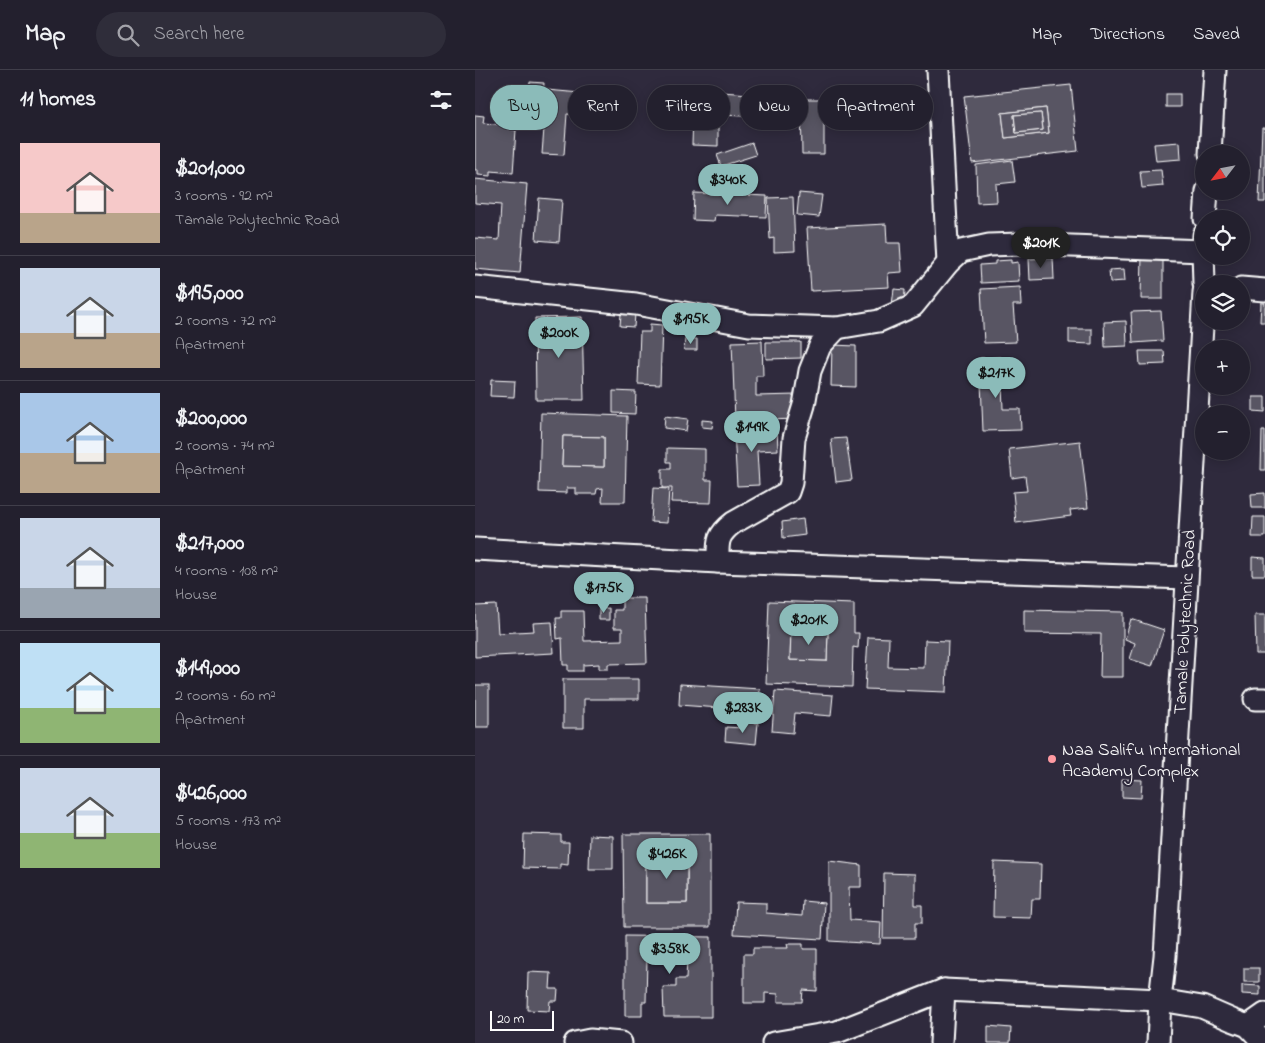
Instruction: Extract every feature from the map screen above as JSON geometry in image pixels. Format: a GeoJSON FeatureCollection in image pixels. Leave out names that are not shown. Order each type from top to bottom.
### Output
{"type":"FeatureCollection","features":[{"type":"Feature","properties":{"kind":"street"},"geometry":{"type":"LineString","coordinates":[[938,70],[948,263]]}},
{"type":"Feature","properties":{"kind":"street"},"geometry":{"type":"LineString","coordinates":[[1211,145],[1215,70]]}},
{"type":"Feature","properties":{"kind":"street"},"geometry":{"type":"LineString","coordinates":[[475,287],[636,304],[749,326],[837,328],[879,321],[913,306],[948,263],[961,251],[989,245],[1195,243]]}},
{"type":"Feature","properties":{"kind":"street"},"geometry":{"type":"LineString","coordinates":[[1250,289],[1265,290]]}},
{"type":"Feature","properties":{"kind":"street"},"geometry":{"type":"LineString","coordinates":[[718,562],[719,540],[726,528],[788,492],[791,483],[794,438],[804,405],[810,371],[820,346],[837,328]]}},
{"type":"Feature","properties":{"kind":"street","name":"Tamale Polytechnic Road"},"geometry":{"type":"LineString","coordinates":[[1158,1043],[1160,1000],[1166,947],[1202,330]]}},
{"type":"Feature","properties":{"kind":"street"},"geometry":{"type":"LineString","coordinates":[[475,549],[718,562],[1186,578]]}},
{"type":"Feature","properties":{"kind":"street"},"geometry":{"type":"LineString","coordinates":[[941,1043],[943,990]]}},
{"type":"Feature","properties":{"kind":"street"},"geometry":{"type":"LineString","coordinates":[[773,1043],[837,1032],[943,990],[1160,1000],[1202,1007],[1256,1020],[1264,1043]]}},
{"type":"Feature","properties":{"kind":"street"},"geometry":{"type":"LineString","coordinates":[[575,1043],[590,1040],[621,1043]]}},
{"type":"Feature","properties":{"kind":"building"},"geometry":{"type":"Polygon","coordinates":[[[530,82],[544,83],[544,85],[530,85],[530,82]]]}},
{"type":"Feature","properties":{"kind":"building"},"geometry":{"type":"Polygon","coordinates":[[[1071,85],[1078,151],[972,163],[964,96],[1071,85]],[[1046,108],[1002,113],[1005,138],[1049,133],[1046,108]]]}},
{"type":"Feature","properties":{"kind":"building"},"geometry":{"type":"Polygon","coordinates":[[[558,91],[568,92],[564,155],[542,154],[544,130],[558,130],[558,91]]]}},
{"type":"Feature","properties":{"kind":"building"},"geometry":{"type":"Polygon","coordinates":[[[730,93],[740,93],[740,116],[730,115],[730,93]]]}},
{"type":"Feature","properties":{"kind":"building"},"geometry":{"type":"Polygon","coordinates":[[[1166,94],[1180,94],[1180,107],[1166,107],[1166,94]]]}},
{"type":"Feature","properties":{"kind":"building"},"geometry":{"type":"Polygon","coordinates":[[[808,99],[818,99],[818,130],[824,130],[824,154],[802,154],[802,130],[808,130],[808,99]]]}},
{"type":"Feature","properties":{"kind":"building"},"geometry":{"type":"Polygon","coordinates":[[[1046,108],[1049,133],[1005,138],[1002,113],[1046,108]],[[1041,113],[1014,115],[1016,133],[1043,130],[1041,113]]]}},
{"type":"Feature","properties":{"kind":"building"},"geometry":{"type":"Polygon","coordinates":[[[1041,113],[1043,130],[1016,133],[1014,115],[1041,113]]]}},
{"type":"Feature","properties":{"kind":"building"},"geometry":{"type":"Polygon","coordinates":[[[475,115],[484,116],[483,123],[490,124],[490,130],[516,130],[513,173],[491,171],[491,176],[478,175],[478,170],[475,170],[475,115]]]}},
{"type":"Feature","properties":{"kind":"building"},"geometry":{"type":"Polygon","coordinates":[[[1262,128],[1265,128],[1265,202],[1259,202],[1262,128]]]}},
{"type":"Feature","properties":{"kind":"building"},"geometry":{"type":"Polygon","coordinates":[[[693,130],[718,130],[718,146],[692,145],[693,130]]]}},
{"type":"Feature","properties":{"kind":"building"},"geometry":{"type":"Polygon","coordinates":[[[1180,142],[1181,159],[1156,161],[1154,144],[1180,142]]]}},
{"type":"Feature","properties":{"kind":"building"},"geometry":{"type":"Polygon","coordinates":[[[752,143],[756,155],[721,166],[717,155],[752,143]]]}},
{"type":"Feature","properties":{"kind":"building"},"geometry":{"type":"Polygon","coordinates":[[[1012,160],[1015,182],[996,184],[997,202],[977,203],[976,165],[1012,160]]]}},
{"type":"Feature","properties":{"kind":"building"},"geometry":{"type":"Polygon","coordinates":[[[1161,170],[1163,186],[1142,188],[1140,171],[1161,170]]]}},
{"type":"Feature","properties":{"kind":"building"},"geometry":{"type":"Polygon","coordinates":[[[475,179],[527,184],[520,273],[475,269],[475,238],[499,240],[501,205],[475,203],[475,179]]]}},
{"type":"Feature","properties":{"kind":"building"},"geometry":{"type":"Polygon","coordinates":[[[694,193],[767,196],[766,217],[715,215],[714,221],[693,220],[694,193]]]}},
{"type":"Feature","properties":{"kind":"building"},"geometry":{"type":"Polygon","coordinates":[[[799,193],[822,195],[819,217],[797,215],[799,193]]]}},
{"type":"Feature","properties":{"kind":"building"},"geometry":{"type":"Polygon","coordinates":[[[793,197],[795,251],[774,252],[774,238],[770,239],[768,198],[793,197]]]}},
{"type":"Feature","properties":{"kind":"building"},"geometry":{"type":"Polygon","coordinates":[[[539,198],[562,200],[559,242],[536,240],[539,198]]]}},
{"type":"Feature","properties":{"kind":"building"},"geometry":{"type":"Polygon","coordinates":[[[886,224],[887,243],[900,243],[902,272],[888,273],[889,287],[811,291],[807,228],[886,224]]]}},
{"type":"Feature","properties":{"kind":"building"},"geometry":{"type":"Polygon","coordinates":[[[1142,256],[1163,256],[1163,299],[1141,299],[1142,256]]]}},
{"type":"Feature","properties":{"kind":"building"},"geometry":{"type":"Polygon","coordinates":[[[1053,258],[1054,279],[1030,280],[1029,259],[1053,258]]]}},
{"type":"Feature","properties":{"kind":"building"},"geometry":{"type":"Polygon","coordinates":[[[1011,260],[1011,263],[1018,262],[1019,281],[981,283],[980,265],[995,264],[995,261],[1011,260]]]}},
{"type":"Feature","properties":{"kind":"building"},"geometry":{"type":"Polygon","coordinates":[[[1124,269],[1125,281],[1110,282],[1109,270],[1124,269]]]}},
{"type":"Feature","properties":{"kind":"building"},"geometry":{"type":"Polygon","coordinates":[[[1020,287],[1021,305],[1013,305],[1016,342],[984,343],[981,289],[1020,287]]]}},
{"type":"Feature","properties":{"kind":"building"},"geometry":{"type":"Polygon","coordinates":[[[894,289],[905,290],[904,306],[892,305],[894,289]]]}},
{"type":"Feature","properties":{"kind":"building"},"geometry":{"type":"Polygon","coordinates":[[[1261,303],[1265,303],[1265,322],[1260,322],[1261,303]]]}},
{"type":"Feature","properties":{"kind":"building"},"geometry":{"type":"Polygon","coordinates":[[[1161,311],[1163,341],[1133,343],[1131,312],[1161,311]]]}},
{"type":"Feature","properties":{"kind":"building"},"geometry":{"type":"Polygon","coordinates":[[[621,314],[635,314],[634,327],[620,326],[621,314]]]}},
{"type":"Feature","properties":{"kind":"building"},"geometry":{"type":"Polygon","coordinates":[[[582,317],[584,400],[536,400],[535,318],[582,317]]]}},
{"type":"Feature","properties":{"kind":"building"},"geometry":{"type":"Polygon","coordinates":[[[1126,321],[1127,346],[1105,347],[1104,322],[1126,321]]]}},
{"type":"Feature","properties":{"kind":"building"},"geometry":{"type":"Polygon","coordinates":[[[650,324],[662,325],[660,385],[638,384],[640,332],[650,332],[650,324]]]}},
{"type":"Feature","properties":{"kind":"building"},"geometry":{"type":"Polygon","coordinates":[[[1069,329],[1092,329],[1092,344],[1069,343],[1069,329]]]}},
{"type":"Feature","properties":{"kind":"building"},"geometry":{"type":"Polygon","coordinates":[[[685,339],[697,339],[697,350],[684,350],[685,339]]]}},
{"type":"Feature","properties":{"kind":"building"},"geometry":{"type":"Polygon","coordinates":[[[762,341],[763,376],[756,376],[756,396],[797,395],[798,419],[735,421],[732,342],[762,341]]]}},
{"type":"Feature","properties":{"kind":"building"},"geometry":{"type":"Polygon","coordinates":[[[766,342],[801,342],[801,358],[766,359],[766,342]]]}},
{"type":"Feature","properties":{"kind":"building"},"geometry":{"type":"Polygon","coordinates":[[[832,345],[856,346],[856,387],[831,386],[832,345]]]}},
{"type":"Feature","properties":{"kind":"building"},"geometry":{"type":"Polygon","coordinates":[[[1139,351],[1164,351],[1165,364],[1140,365],[1139,351]]]}},
{"type":"Feature","properties":{"kind":"building"},"geometry":{"type":"Polygon","coordinates":[[[1001,357],[1003,409],[1020,409],[1021,430],[983,431],[980,358],[1001,357]]]}},
{"type":"Feature","properties":{"kind":"building"},"geometry":{"type":"Polygon","coordinates":[[[491,380],[515,381],[514,397],[490,396],[491,380]]]}},
{"type":"Feature","properties":{"kind":"building"},"geometry":{"type":"Polygon","coordinates":[[[613,391],[636,392],[635,414],[613,413],[613,391]]]}},
{"type":"Feature","properties":{"kind":"building"},"geometry":{"type":"Polygon","coordinates":[[[1253,397],[1265,397],[1265,412],[1253,411],[1253,397]]]}},
{"type":"Feature","properties":{"kind":"building"},"geometry":{"type":"Polygon","coordinates":[[[541,413],[627,416],[625,502],[602,502],[603,488],[597,489],[596,494],[576,494],[576,488],[567,488],[567,493],[539,492],[541,413]],[[563,436],[562,466],[604,467],[604,437],[563,436]]]}},
{"type":"Feature","properties":{"kind":"building"},"geometry":{"type":"Polygon","coordinates":[[[665,416],[688,419],[686,431],[664,428],[665,416]]]}},
{"type":"Feature","properties":{"kind":"building"},"geometry":{"type":"Polygon","coordinates":[[[702,420],[713,421],[712,428],[702,427],[702,420]]]}},
{"type":"Feature","properties":{"kind":"building"},"geometry":{"type":"Polygon","coordinates":[[[777,428],[778,450],[757,451],[759,485],[737,486],[734,430],[777,428]]]}},
{"type":"Feature","properties":{"kind":"building"},"geometry":{"type":"Polygon","coordinates":[[[1262,431],[1265,431],[1265,470],[1261,470],[1262,431]]]}},
{"type":"Feature","properties":{"kind":"building"},"geometry":{"type":"Polygon","coordinates":[[[563,436],[604,437],[604,467],[562,466],[563,436]]]}},
{"type":"Feature","properties":{"kind":"building"},"geometry":{"type":"Polygon","coordinates":[[[846,438],[852,480],[836,482],[831,439],[846,438]]]}},
{"type":"Feature","properties":{"kind":"building"},"geometry":{"type":"Polygon","coordinates":[[[1080,441],[1088,508],[1070,510],[1071,516],[1016,523],[1013,492],[1027,491],[1025,476],[1012,478],[1009,449],[1080,441]]]}},
{"type":"Feature","properties":{"kind":"building"},"geometry":{"type":"Polygon","coordinates":[[[667,448],[705,449],[705,480],[712,480],[711,503],[671,502],[672,488],[662,488],[662,469],[671,469],[671,462],[667,462],[667,448]]]}},
{"type":"Feature","properties":{"kind":"building"},"geometry":{"type":"Polygon","coordinates":[[[653,488],[669,489],[667,523],[651,522],[653,488]]]}},
{"type":"Feature","properties":{"kind":"building"},"geometry":{"type":"Polygon","coordinates":[[[1265,493],[1265,508],[1252,508],[1251,494],[1265,493]]]}},
{"type":"Feature","properties":{"kind":"building"},"geometry":{"type":"Polygon","coordinates":[[[1253,517],[1265,517],[1265,537],[1252,537],[1253,517]]]}},
{"type":"Feature","properties":{"kind":"building"},"geometry":{"type":"Polygon","coordinates":[[[803,519],[805,535],[783,538],[782,522],[803,519]]]}},
{"type":"Feature","properties":{"kind":"building"},"geometry":{"type":"Polygon","coordinates":[[[1252,557],[1265,558],[1265,575],[1252,575],[1252,557]]]}},
{"type":"Feature","properties":{"kind":"building"},"geometry":{"type":"Polygon","coordinates":[[[622,598],[645,598],[647,663],[608,664],[608,669],[599,669],[599,664],[583,665],[583,671],[568,671],[568,665],[563,665],[562,638],[557,639],[556,618],[561,618],[561,611],[583,611],[584,641],[622,640],[622,628],[614,628],[614,610],[622,610],[622,598]]]}},
{"type":"Feature","properties":{"kind":"building"},"geometry":{"type":"Polygon","coordinates":[[[769,601],[854,604],[854,633],[859,633],[858,648],[853,647],[852,687],[766,684],[769,601]],[[791,630],[790,660],[827,661],[828,631],[791,630]]]}},
{"type":"Feature","properties":{"kind":"building"},"geometry":{"type":"Polygon","coordinates":[[[496,605],[498,633],[534,631],[533,623],[552,622],[554,653],[475,657],[475,606],[496,605]]]}},
{"type":"Feature","properties":{"kind":"building"},"geometry":{"type":"Polygon","coordinates":[[[609,608],[609,620],[599,620],[599,609],[609,608]]]}},
{"type":"Feature","properties":{"kind":"building"},"geometry":{"type":"Polygon","coordinates":[[[1024,610],[1123,612],[1123,677],[1100,677],[1101,634],[1024,633],[1024,610]]]}},
{"type":"Feature","properties":{"kind":"building"},"geometry":{"type":"Polygon","coordinates":[[[1255,615],[1265,615],[1265,654],[1256,654],[1255,615]]]}},
{"type":"Feature","properties":{"kind":"building"},"geometry":{"type":"Polygon","coordinates":[[[1131,619],[1164,630],[1152,666],[1130,659],[1135,643],[1125,639],[1131,619]]]}},
{"type":"Feature","properties":{"kind":"building"},"geometry":{"type":"Polygon","coordinates":[[[791,630],[828,631],[827,661],[790,660],[791,630]]]}},
{"type":"Feature","properties":{"kind":"building"},"geometry":{"type":"Polygon","coordinates":[[[868,637],[889,638],[888,667],[924,668],[925,640],[948,641],[946,692],[865,689],[868,637]]]}},
{"type":"Feature","properties":{"kind":"building"},"geometry":{"type":"Polygon","coordinates":[[[563,679],[639,679],[639,699],[584,699],[584,728],[563,728],[563,679]]]}},
{"type":"Feature","properties":{"kind":"building"},"geometry":{"type":"Polygon","coordinates":[[[680,684],[760,689],[758,717],[747,717],[747,710],[679,705],[680,684]]]}},
{"type":"Feature","properties":{"kind":"building"},"geometry":{"type":"Polygon","coordinates":[[[475,685],[489,685],[489,727],[475,727],[475,685]]]}},
{"type":"Feature","properties":{"kind":"building"},"geometry":{"type":"Polygon","coordinates":[[[775,691],[833,695],[831,716],[795,713],[793,733],[772,731],[775,691]]]}},
{"type":"Feature","properties":{"kind":"building"},"geometry":{"type":"Polygon","coordinates":[[[743,722],[758,723],[756,744],[725,741],[726,727],[743,728],[743,722]]]}},
{"type":"Feature","properties":{"kind":"building"},"geometry":{"type":"Polygon","coordinates":[[[1122,779],[1142,780],[1141,798],[1122,797],[1122,779]]]}},
{"type":"Feature","properties":{"kind":"building"},"geometry":{"type":"Polygon","coordinates":[[[524,834],[561,835],[561,842],[569,842],[568,865],[560,864],[560,869],[523,868],[524,834]]]}},
{"type":"Feature","properties":{"kind":"building"},"geometry":{"type":"Polygon","coordinates":[[[623,834],[710,834],[710,927],[624,927],[623,834]],[[646,856],[646,903],[687,903],[687,856],[646,856]]]}},
{"type":"Feature","properties":{"kind":"building"},"geometry":{"type":"Polygon","coordinates":[[[590,835],[613,836],[613,869],[589,869],[590,835]]]}},
{"type":"Feature","properties":{"kind":"building"},"geometry":{"type":"Polygon","coordinates":[[[646,856],[687,856],[687,903],[646,903],[646,856]]]}},
{"type":"Feature","properties":{"kind":"building"},"geometry":{"type":"Polygon","coordinates":[[[829,861],[861,865],[861,887],[849,887],[850,920],[881,922],[880,944],[829,941],[829,861]]]}},
{"type":"Feature","properties":{"kind":"building"},"geometry":{"type":"Polygon","coordinates":[[[994,862],[1041,864],[1040,899],[1032,899],[1031,918],[993,917],[994,862]]]}},
{"type":"Feature","properties":{"kind":"building"},"geometry":{"type":"Polygon","coordinates":[[[884,873],[915,874],[915,905],[922,905],[922,923],[915,923],[915,938],[883,938],[884,873]]]}},
{"type":"Feature","properties":{"kind":"building"},"geometry":{"type":"Polygon","coordinates":[[[803,901],[824,903],[822,939],[734,934],[736,902],[766,903],[766,913],[802,916],[803,901]]]}},
{"type":"Feature","properties":{"kind":"building"},"geometry":{"type":"Polygon","coordinates":[[[625,936],[711,937],[711,1017],[664,1017],[663,987],[676,987],[676,979],[686,979],[687,959],[647,958],[646,1002],[642,1002],[642,1016],[625,1016],[625,936]]]}},
{"type":"Feature","properties":{"kind":"building"},"geometry":{"type":"Polygon","coordinates":[[[787,944],[803,944],[803,949],[817,949],[817,991],[803,990],[802,1002],[778,1002],[778,994],[765,993],[765,1003],[744,1003],[744,954],[753,954],[753,948],[788,948],[787,944]]]}},
{"type":"Feature","properties":{"kind":"building"},"geometry":{"type":"Polygon","coordinates":[[[1244,968],[1259,968],[1259,982],[1244,982],[1244,968]]]}},
{"type":"Feature","properties":{"kind":"building"},"geometry":{"type":"Polygon","coordinates":[[[528,972],[551,973],[550,989],[558,989],[557,1001],[550,1001],[549,1011],[527,1010],[528,972]]]}},
{"type":"Feature","properties":{"kind":"building"},"geometry":{"type":"Polygon","coordinates":[[[1242,985],[1260,986],[1260,995],[1242,994],[1242,985]]]}},
{"type":"Feature","properties":{"kind":"building"},"geometry":{"type":"Polygon","coordinates":[[[988,1026],[1011,1028],[1010,1043],[988,1043],[988,1026]]]}},
{"type":"Feature","properties":{"kind":"place","name":"Naa Salifu International Academy Complex"},"geometry":{"type":"Point","coordinates":[1052,759]}}]}
